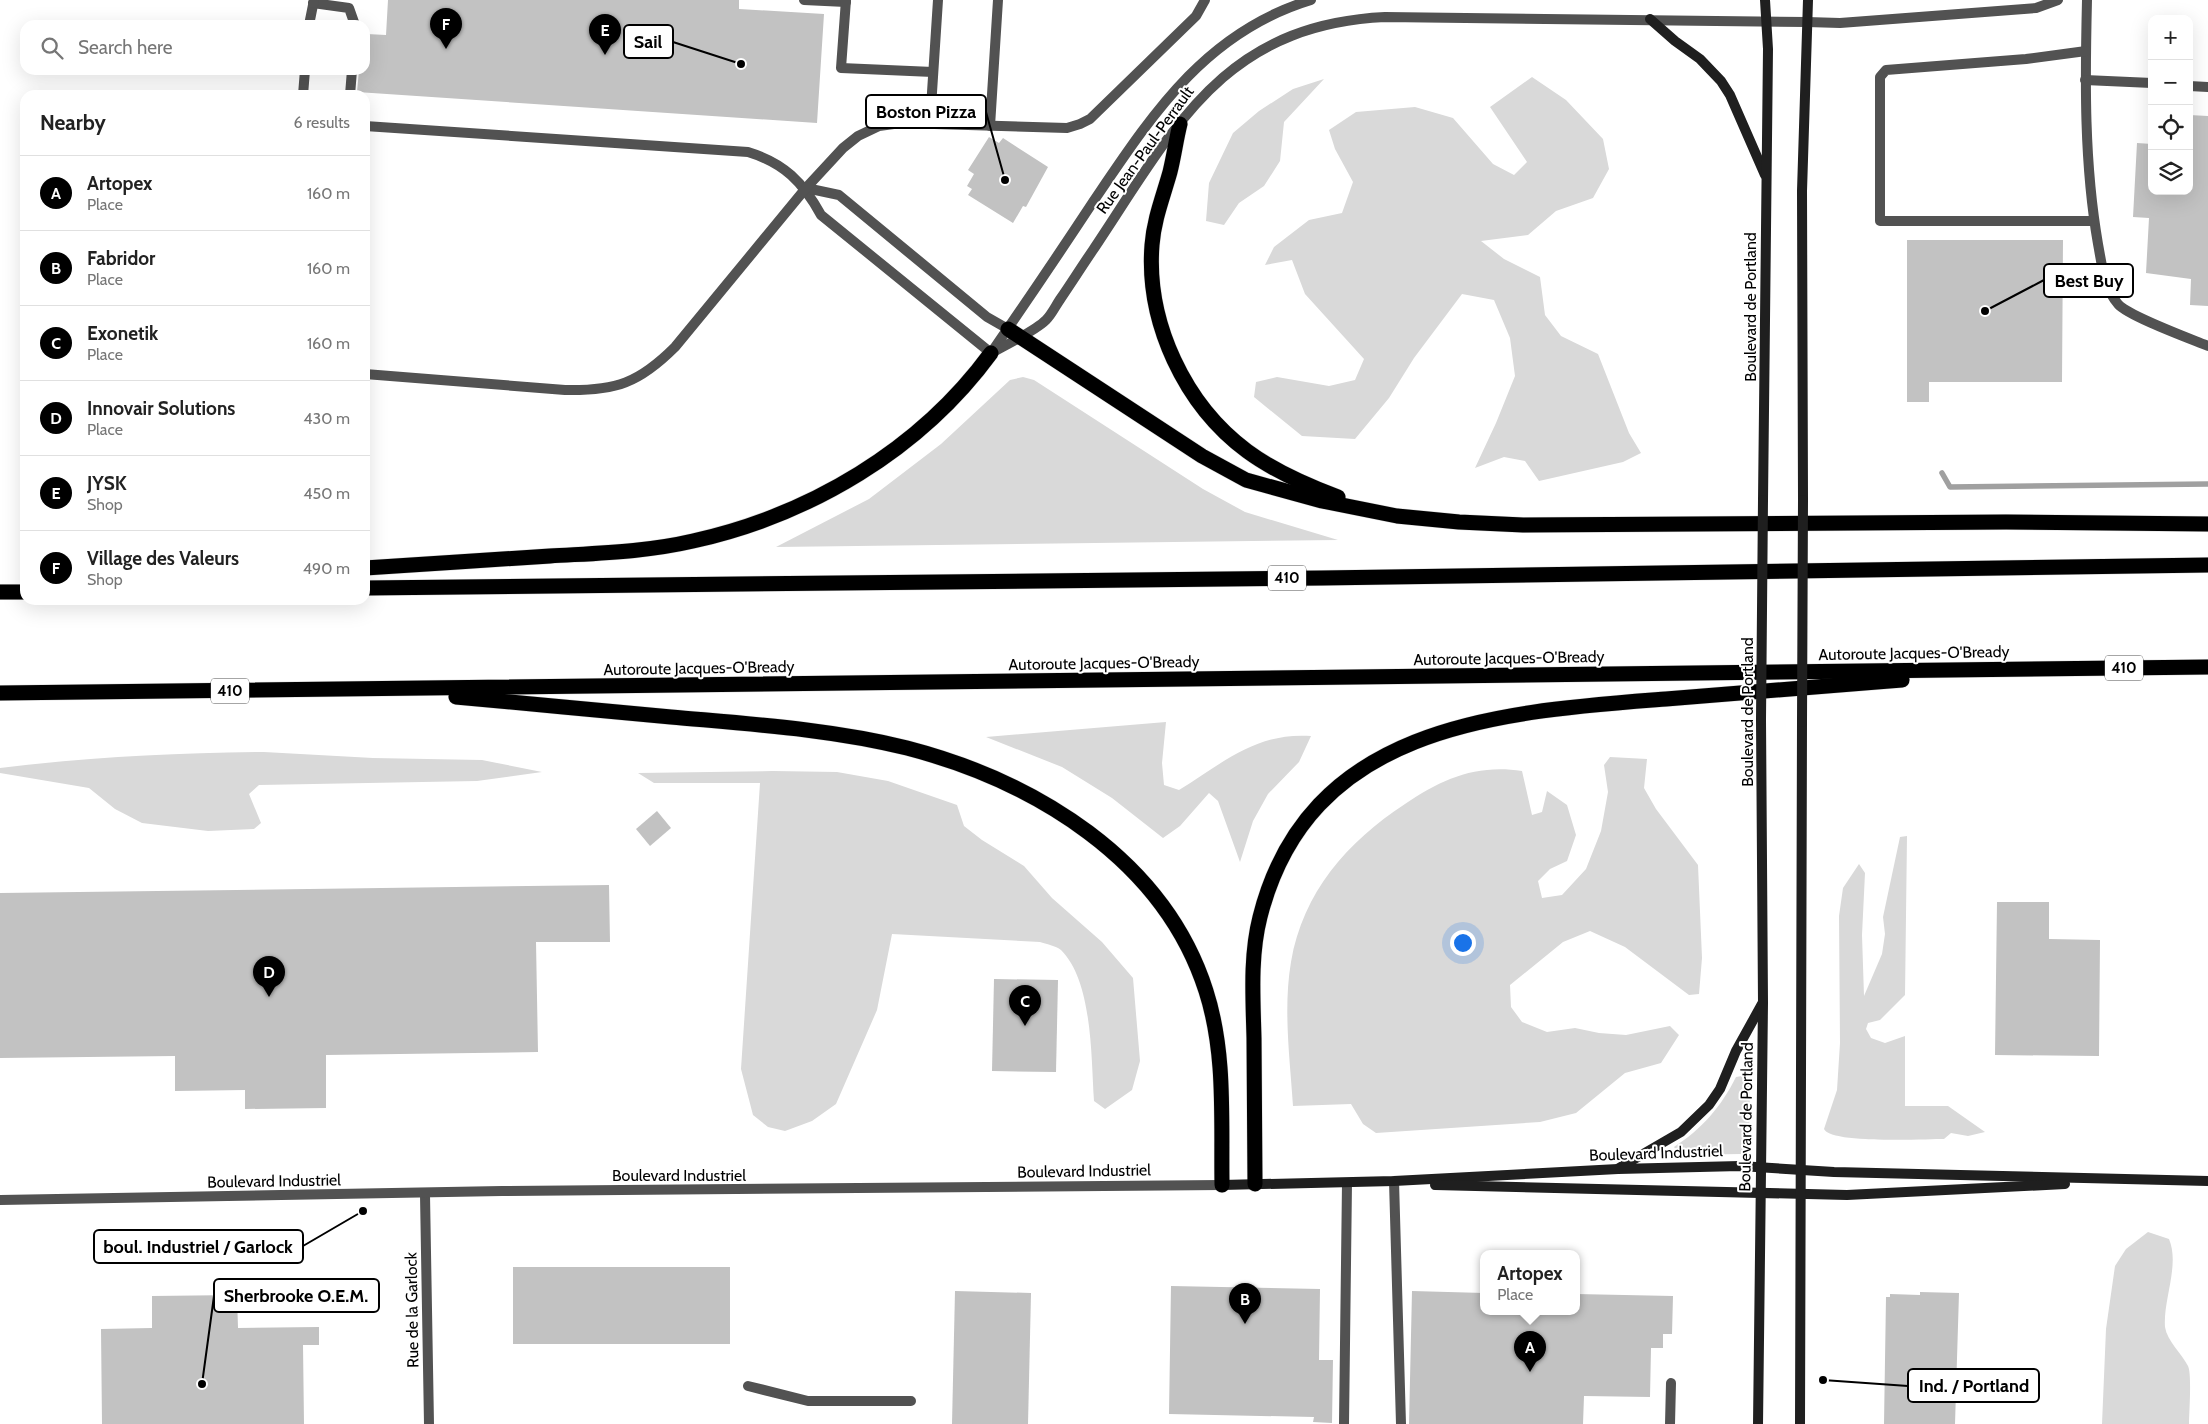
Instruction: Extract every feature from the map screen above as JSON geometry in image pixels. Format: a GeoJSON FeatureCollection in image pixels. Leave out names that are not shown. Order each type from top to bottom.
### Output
{"type":"FeatureCollection","features":[{"type":"Feature","properties":{"kind":"highway"},"geometry":{"type":"LineString","coordinates":[[1180,124],[1170,172],[1156,218],[1152,256],[1159,316],[1169,348],[1182,375],[1197,400],[1216,423],[1258,459],[1318,490],[1397,516]]}},
{"type":"Feature","properties":{"kind":"highway"},"geometry":{"type":"LineString","coordinates":[[1014,333],[1202,456],[1246,480],[1322,501],[1397,516],[1468,523],[1523,525],[1988,522],[2208,524]]}},
{"type":"Feature","properties":{"kind":"highway"},"geometry":{"type":"LineString","coordinates":[[370,568],[631,551],[692,541],[744,527],[816,497],[851,478],[895,450],[951,402],[991,353]]}},
{"type":"Feature","properties":{"kind":"highway","name":"410"},"geometry":{"type":"LineString","coordinates":[[370,588],[1303,578],[2208,564]]}},
{"type":"Feature","properties":{"kind":"highway"},"geometry":{"type":"LineString","coordinates":[[0,592],[20,592]]}},
{"type":"Feature","properties":{"kind":"highway","name":"Autoroute Jacques-O'Bready"},"geometry":{"type":"LineString","coordinates":[[0,693],[2208,667]]}},
{"type":"Feature","properties":{"kind":"highway"},"geometry":{"type":"LineString","coordinates":[[1255,1184],[1254,981],[1256,940],[1262,911],[1284,856],[1308,818],[1337,788],[1367,765],[1400,747],[1436,733],[1534,711],[1573,706],[2040,669]]}},
{"type":"Feature","properties":{"kind":"highway"},"geometry":{"type":"LineString","coordinates":[[374,690],[722,721],[873,741],[923,753],[976,771],[1044,804],[1083,828],[1129,867],[1165,910],[1191,955],[1205,990],[1217,1039],[1220,1073],[1222,1185]]}},
{"type":"Feature","properties":{"kind":"main road","name":"Boulevard de Portland"},"geometry":{"type":"LineString","coordinates":[[1758,1424],[1763,1003],[1762,720],[1766,177],[1765,0]]}},
{"type":"Feature","properties":{"kind":"main road"},"geometry":{"type":"LineString","coordinates":[[1800,1424],[1799,1171],[1803,500],[1802,190],[1808,0]]}},
{"type":"Feature","properties":{"kind":"main road"},"geometry":{"type":"LineString","coordinates":[[1650,19],[1675,41],[1700,59],[1721,81],[1730,95],[1766,177]]}},
{"type":"Feature","properties":{"kind":"main road"},"geometry":{"type":"LineString","coordinates":[[1618,1169],[1681,1132],[1706,1109],[1720,1089],[1736,1051],[1763,1003]]}},
{"type":"Feature","properties":{"kind":"main road","name":"Boulevard Industriel"},"geometry":{"type":"LineString","coordinates":[[1394,1182],[1618,1169],[1740,1166],[1799,1171],[2133,1181],[2208,1181]]}},
{"type":"Feature","properties":{"kind":"main road","name":"Boulevard Industriel"},"geometry":{"type":"LineString","coordinates":[[1222,1185],[1394,1182],[1846,1195],[2133,1181]]}},
{"type":"Feature","properties":{"kind":"street"},"geometry":{"type":"LineString","coordinates":[[804,0],[846,1],[841,68],[933,72]]}},
{"type":"Feature","properties":{"kind":"street"},"geometry":{"type":"LineString","coordinates":[[930,123],[938,0]]}},
{"type":"Feature","properties":{"kind":"street"},"geometry":{"type":"LineString","coordinates":[[990,126],[998,0]]}},
{"type":"Feature","properties":{"kind":"street"},"geometry":{"type":"LineString","coordinates":[[370,374],[565,390],[599,391],[618,387],[659,364],[806,188],[843,148],[858,136],[879,126],[901,123],[1067,128],[1080,124],[1090,119],[1196,16],[1205,0]]}},
{"type":"Feature","properties":{"kind":"street","name":"Rue Jean-Paul-Perrault"},"geometry":{"type":"LineString","coordinates":[[991,353],[1014,333],[1140,133],[1179,85],[1206,58],[1238,33],[1274,14],[1311,0]]}},
{"type":"Feature","properties":{"kind":"street","name":"Rue Jean-Paul-Perrault"},"geometry":{"type":"LineString","coordinates":[[1014,333],[1046,320],[1180,124],[1212,86],[1246,58],[1285,38],[1332,23],[1386,17],[1766,20],[1840,23],[2036,8],[2058,0]]}},
{"type":"Feature","properties":{"kind":"street"},"geometry":{"type":"LineString","coordinates":[[2087,0],[2084,80],[2090,193],[2108,290],[2119,306],[2163,328],[2208,346]]}},
{"type":"Feature","properties":{"kind":"street"},"geometry":{"type":"LineString","coordinates":[[310,20],[314,1],[349,8],[353,20]]}},
{"type":"Feature","properties":{"kind":"street"},"geometry":{"type":"LineString","coordinates":[[2086,51],[2026,59],[1886,70],[1880,77],[1880,221],[2094,221]]}},
{"type":"Feature","properties":{"kind":"street"},"geometry":{"type":"LineString","coordinates":[[303,90],[305,75]]}},
{"type":"Feature","properties":{"kind":"street"},"geometry":{"type":"LineString","coordinates":[[350,90],[352,75]]}},
{"type":"Feature","properties":{"kind":"street"},"geometry":{"type":"LineString","coordinates":[[2084,80],[2148,83]]}},
{"type":"Feature","properties":{"kind":"street"},"geometry":{"type":"LineString","coordinates":[[2193,86],[2208,87]]}},
{"type":"Feature","properties":{"kind":"street"},"geometry":{"type":"LineString","coordinates":[[370,126],[748,152],[769,158],[806,188],[822,215],[991,353]]}},
{"type":"Feature","properties":{"kind":"street"},"geometry":{"type":"LineString","coordinates":[[806,188],[839,196],[987,317],[1014,333]]}},
{"type":"Feature","properties":{"kind":"street"},"geometry":{"type":"LineString","coordinates":[[1394,1182],[1401,1424]]}},
{"type":"Feature","properties":{"kind":"street"},"geometry":{"type":"LineString","coordinates":[[1344,1424],[1347,1183]]}},
{"type":"Feature","properties":{"kind":"street","name":"Boulevard Industriel"},"geometry":{"type":"LineString","coordinates":[[0,1200],[512,1191],[1222,1185]]}},
{"type":"Feature","properties":{"kind":"street","name":"Rue de la Garlock"},"geometry":{"type":"LineString","coordinates":[[425,1194],[429,1424]]}},
{"type":"Feature","properties":{"kind":"street"},"geometry":{"type":"LineString","coordinates":[[1670,1424],[1671,1383]]}},
{"type":"Feature","properties":{"kind":"street"},"geometry":{"type":"LineString","coordinates":[[748,1386],[808,1400],[911,1402]]}},
{"type":"Feature","properties":{"kind":"shaded area"},"geometry":{"type":"Polygon","coordinates":[[[1532,77],[1566,100],[1603,139],[1609,169],[1593,198],[1556,211],[1528,235],[1481,241],[1504,259],[1540,277],[1545,315],[1561,336],[1598,354],[1629,433],[1641,453],[1623,462],[1539,481],[1525,461],[1504,457],[1475,468],[1515,376],[1510,338],[1494,300],[1462,294],[1414,358],[1389,398],[1355,439],[1302,436],[1254,397],[1256,382],[1277,377],[1329,386],[1355,380],[1364,359],[1305,294],[1292,260],[1265,265],[1274,247],[1309,220],[1342,213],[1353,182],[1335,149],[1329,130],[1356,112],[1415,107],[1453,118],[1493,164],[1514,175],[1527,162],[1490,107],[1532,77]]]}},
{"type":"Feature","properties":{"kind":"shaded area"},"geometry":{"type":"Polygon","coordinates":[[[1324,79],[1284,122],[1280,161],[1264,186],[1239,203],[1224,225],[1206,221],[1209,183],[1233,133],[1259,111],[1293,89],[1324,79]]]}},
{"type":"Feature","properties":{"kind":"shaded area"},"geometry":{"type":"Polygon","coordinates":[[[1023,377],[1034,380],[1203,489],[1245,512],[1338,540],[776,547],[869,499],[941,444],[1010,380],[1023,377]]]}},
{"type":"Feature","properties":{"kind":"shaded area"},"geometry":{"type":"Polygon","coordinates":[[[1166,722],[1162,763],[1164,785],[1179,790],[1241,751],[1257,744],[1291,736],[1311,736],[1299,762],[1268,794],[1253,821],[1240,862],[1218,801],[1209,793],[1180,826],[1163,838],[1112,798],[1062,767],[986,737],[1166,722]]]}},
{"type":"Feature","properties":{"kind":"shaded area"},"geometry":{"type":"Polygon","coordinates":[[[264,752],[373,758],[482,760],[542,772],[477,781],[259,785],[249,794],[261,823],[254,829],[208,831],[142,823],[115,809],[89,788],[0,773],[0,768],[99,758],[264,752]]]}},
{"type":"Feature","properties":{"kind":"shaded area"},"geometry":{"type":"Polygon","coordinates":[[[1610,757],[1647,759],[1644,788],[1656,809],[1698,865],[1702,958],[1699,994],[1689,995],[1625,947],[1590,931],[1563,942],[1510,985],[1511,1007],[1522,1022],[1547,1032],[1575,1028],[1599,1033],[1626,1035],[1670,1026],[1679,1035],[1661,1063],[1625,1073],[1576,1113],[1540,1122],[1376,1133],[1363,1124],[1351,1104],[1293,1106],[1287,1016],[1291,962],[1297,937],[1317,891],[1347,852],[1384,819],[1432,787],[1475,772],[1505,769],[1522,771],[1532,815],[1542,812],[1547,791],[1567,805],[1576,835],[1567,861],[1550,869],[1538,881],[1542,898],[1562,895],[1586,869],[1601,831],[1608,792],[1604,765],[1610,757]]]}},
{"type":"Feature","properties":{"kind":"shaded area"},"geometry":{"type":"Polygon","coordinates":[[[837,772],[888,781],[957,805],[964,826],[982,840],[1024,866],[1052,898],[1102,942],[1133,978],[1140,1061],[1132,1090],[1105,1109],[1094,1101],[1091,1043],[1085,1001],[1071,964],[1061,950],[1040,942],[892,934],[877,1010],[836,1104],[812,1121],[785,1131],[768,1127],[753,1115],[741,1069],[760,783],[654,783],[638,773],[837,772]]]}},
{"type":"Feature","properties":{"kind":"shaded area"},"geometry":{"type":"Polygon","coordinates":[[[1907,836],[1905,995],[1880,1020],[1868,1023],[1866,1029],[1871,1038],[1885,1043],[1905,1036],[1905,1106],[1948,1106],[1985,1132],[1968,1136],[1951,1133],[1944,1139],[1880,1140],[1830,1134],[1824,1129],[1837,1090],[1840,1043],[1839,916],[1843,888],[1859,864],[1865,873],[1862,935],[1864,996],[1882,954],[1885,934],[1883,917],[1900,837],[1907,836]]]}},
{"type":"Feature","properties":{"kind":"shaded area"},"geometry":{"type":"Polygon","coordinates":[[[1742,1076],[1750,1084],[1749,1150],[1741,1154],[1680,1155],[1674,1147],[1702,1125],[1717,1108],[1736,1077],[1742,1076]]]}},
{"type":"Feature","properties":{"kind":"shaded area"},"geometry":{"type":"Polygon","coordinates":[[[2148,1232],[2169,1239],[2172,1249],[2173,1260],[2166,1305],[2165,1327],[2166,1332],[2189,1370],[2189,1424],[2102,1424],[2106,1329],[2115,1266],[2126,1249],[2148,1232]]]}},
{"type":"Feature","properties":{"kind":"building"},"geometry":{"type":"Polygon","coordinates":[[[388,0],[739,0],[739,9],[824,14],[817,123],[370,93],[370,90],[357,90],[359,75],[370,75],[370,34],[386,35],[388,0]]]}},
{"type":"Feature","properties":{"kind":"building"},"geometry":{"type":"Polygon","coordinates":[[[2193,115],[2208,116],[2208,306],[2190,305],[2191,279],[2146,273],[2149,218],[2133,217],[2137,143],[2148,144],[2148,195],[2193,195],[2193,115]]]}},
{"type":"Feature","properties":{"kind":"building"},"geometry":{"type":"Polygon","coordinates":[[[989,137],[999,143],[1003,138],[1048,167],[1026,207],[1023,206],[1013,223],[968,195],[972,189],[967,186],[974,174],[968,170],[989,137]]]}},
{"type":"Feature","properties":{"kind":"building"},"geometry":{"type":"Polygon","coordinates":[[[1907,240],[2063,240],[2062,382],[1929,382],[1929,402],[1907,402],[1907,240]]]}},
{"type":"Feature","properties":{"kind":"building"},"geometry":{"type":"Polygon","coordinates":[[[657,811],[671,828],[650,846],[636,829],[657,811]]]}},
{"type":"Feature","properties":{"kind":"building"},"geometry":{"type":"Polygon","coordinates":[[[609,885],[610,942],[536,942],[538,1052],[326,1055],[326,1108],[245,1109],[245,1090],[175,1091],[175,1056],[0,1058],[0,893],[609,885]]]}},
{"type":"Feature","properties":{"kind":"building"},"geometry":{"type":"Polygon","coordinates":[[[1997,902],[2049,902],[2049,939],[2100,940],[2099,1056],[1995,1055],[1997,902]]]}},
{"type":"Feature","properties":{"kind":"building"},"geometry":{"type":"Polygon","coordinates":[[[994,979],[1058,980],[1056,1072],[992,1071],[994,979]]]}},
{"type":"Feature","properties":{"kind":"building"},"geometry":{"type":"Polygon","coordinates":[[[513,1267],[730,1267],[730,1344],[513,1344],[513,1267]]]}},
{"type":"Feature","properties":{"kind":"building"},"geometry":{"type":"Polygon","coordinates":[[[1171,1286],[1320,1289],[1319,1360],[1333,1360],[1332,1423],[1313,1422],[1314,1417],[1169,1414],[1171,1286]]]}},
{"type":"Feature","properties":{"kind":"building"},"geometry":{"type":"Polygon","coordinates":[[[955,1291],[1031,1293],[1028,1424],[952,1424],[955,1291]]]}},
{"type":"Feature","properties":{"kind":"building"},"geometry":{"type":"Polygon","coordinates":[[[1412,1291],[1480,1293],[1480,1315],[1580,1315],[1580,1294],[1673,1296],[1672,1334],[1663,1334],[1663,1348],[1651,1348],[1650,1397],[1584,1396],[1583,1424],[1409,1424],[1412,1291]]]}},
{"type":"Feature","properties":{"kind":"building"},"geometry":{"type":"Polygon","coordinates":[[[1920,1292],[1959,1293],[1955,1424],[1884,1424],[1886,1297],[1890,1297],[1890,1294],[1920,1295],[1920,1292]]]}},
{"type":"Feature","properties":{"kind":"building"},"geometry":{"type":"Polygon","coordinates":[[[237,1295],[238,1328],[319,1327],[319,1345],[303,1345],[304,1424],[102,1424],[101,1329],[152,1328],[152,1296],[237,1295]]]}},
{"type":"Feature","properties":{"kind":"waterway"},"geometry":{"type":"LineString","coordinates":[[1942,473],[1950,487],[2208,484]]}},
{"type":"Feature","properties":{"kind":"place","name":"Village des Valeurs"},"geometry":{"type":"Point","coordinates":[446,49]}},
{"type":"Feature","properties":{"kind":"place","name":"JYSK"},"geometry":{"type":"Point","coordinates":[605,55]}},
{"type":"Feature","properties":{"kind":"place","name":"Sail"},"geometry":{"type":"Point","coordinates":[741,64]}},
{"type":"Feature","properties":{"kind":"place","name":"Boston Pizza"},"geometry":{"type":"Point","coordinates":[1005,180]}},
{"type":"Feature","properties":{"kind":"place","name":"Best Buy"},"geometry":{"type":"Point","coordinates":[1985,311]}},
{"type":"Feature","properties":{"kind":"place","name":"Innovair Solutions"},"geometry":{"type":"Point","coordinates":[269,997]}},
{"type":"Feature","properties":{"kind":"place","name":"Exonetik"},"geometry":{"type":"Point","coordinates":[1025,1026]}},
{"type":"Feature","properties":{"kind":"place","name":"boul. Industriel / Garlock"},"geometry":{"type":"Point","coordinates":[363,1211]}},
{"type":"Feature","properties":{"kind":"place","name":"Fabridor"},"geometry":{"type":"Point","coordinates":[1245,1324]}},
{"type":"Feature","properties":{"kind":"place","name":"Artopex"},"geometry":{"type":"Point","coordinates":[1530,1372]}},
{"type":"Feature","properties":{"kind":"place","name":"Ind. / Portland"},"geometry":{"type":"Point","coordinates":[1823,1380]}},
{"type":"Feature","properties":{"kind":"place","name":"Sherbrooke O.E.M."},"geometry":{"type":"Point","coordinates":[202,1384]}}]}
